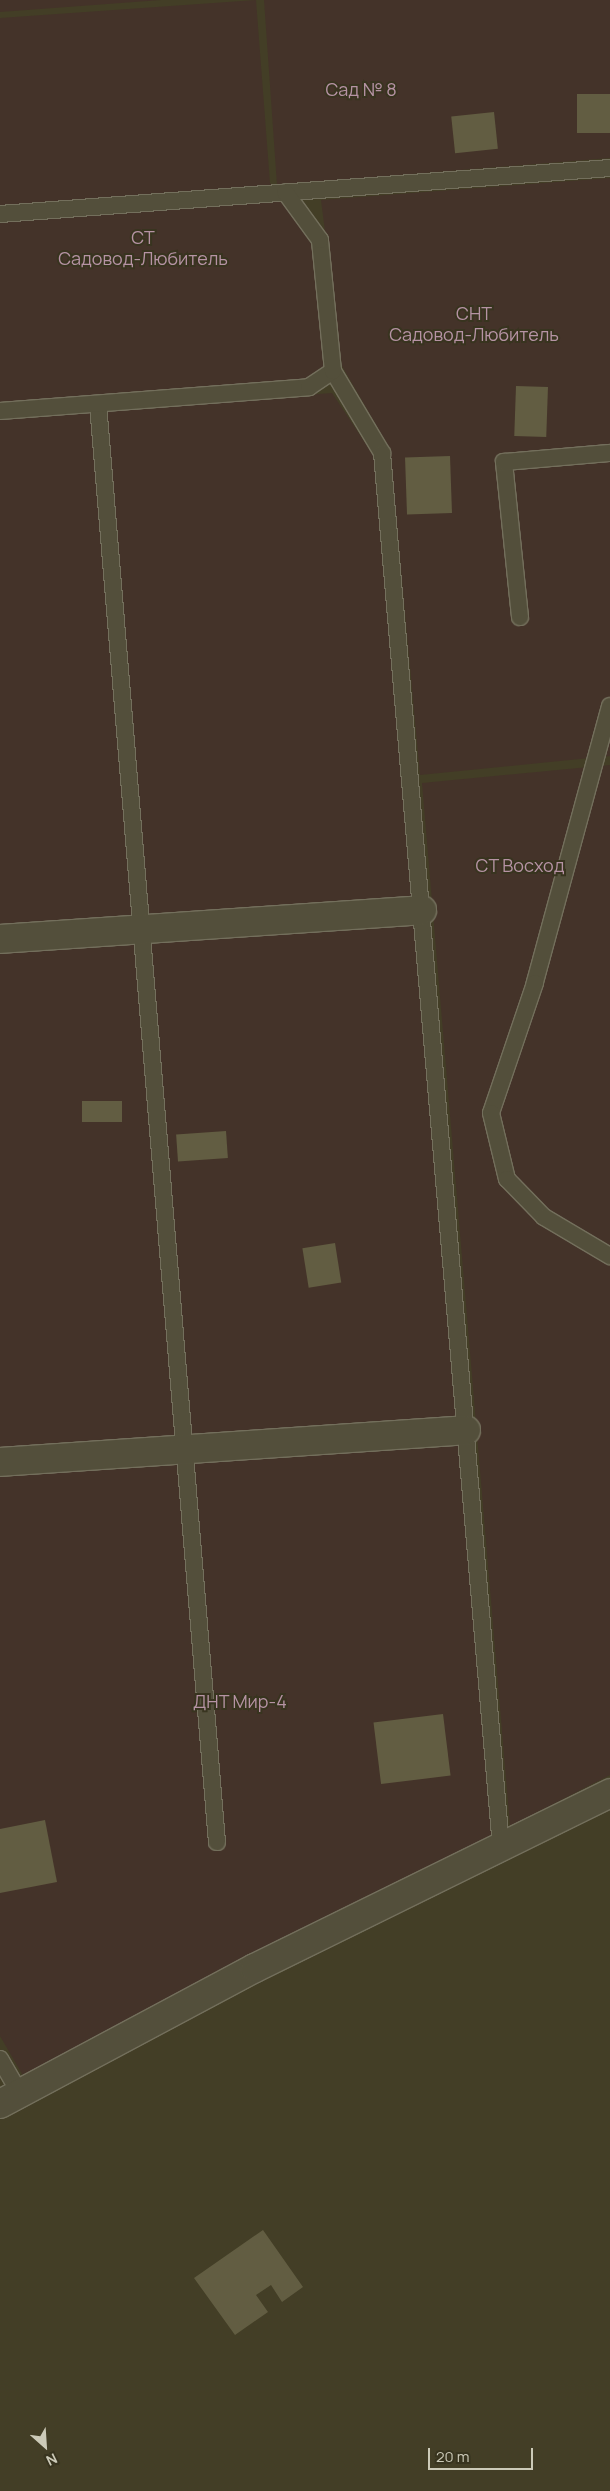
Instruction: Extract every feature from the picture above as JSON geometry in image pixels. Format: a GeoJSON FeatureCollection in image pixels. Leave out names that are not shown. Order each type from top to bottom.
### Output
{"type":"FeatureCollection","features":[{"type":"Feature","properties":{"kind":"street"},"geometry":{"type":"LineString","coordinates":[[0,939],[422,910]]}},
{"type":"Feature","properties":{"kind":"street"},"geometry":{"type":"LineString","coordinates":[[0,1462],[466,1430]]}},
{"type":"Feature","properties":{"kind":"street"},"geometry":{"type":"LineString","coordinates":[[10,2098],[255,1968],[610,1792]]}},
{"type":"Feature","properties":{"kind":"lane"},"geometry":{"type":"LineString","coordinates":[[0,214],[610,168]]}},
{"type":"Feature","properties":{"kind":"lane"},"geometry":{"type":"LineString","coordinates":[[285,192],[320,240],[333,371],[382,453],[501,1847]]}},
{"type":"Feature","properties":{"kind":"lane"},"geometry":{"type":"LineString","coordinates":[[0,412],[309,387],[333,371]]}},
{"type":"Feature","properties":{"kind":"lane"},"geometry":{"type":"LineString","coordinates":[[98,404],[139,930],[185,1448],[217,1842]]}},
{"type":"Feature","properties":{"kind":"lane"},"geometry":{"type":"LineString","coordinates":[[520,617],[504,462],[610,453]]}},
{"type":"Feature","properties":{"kind":"lane"},"geometry":{"type":"LineString","coordinates":[[610,706],[535,983],[491,1113],[507,1180],[544,1217],[610,1256]]}},
{"type":"Feature","properties":{"kind":"lane"},"geometry":{"type":"LineString","coordinates":[[0,2059],[10,2098]]}},
{"type":"Feature","properties":{"kind":"green space"},"geometry":{"type":"Polygon","coordinates":[[[0,0],[161,0],[0,12],[0,0]]]}},
{"type":"Feature","properties":{"kind":"green space","name":"СТ Садовод-Любитель"},"geometry":{"type":"Polygon","coordinates":[[[256,0],[270,183],[313,242],[325,366],[306,380],[0,404],[0,18],[256,0]]]}},
{"type":"Feature","properties":{"kind":"green space","name":"Сад № 8"},"geometry":{"type":"Polygon","coordinates":[[[264,0],[610,0],[610,158],[277,185],[264,0]]]}},
{"type":"Feature","properties":{"kind":"green space","name":"СНТ Садовод-Любитель"},"geometry":{"type":"Polygon","coordinates":[[[610,178],[610,756],[420,775],[390,449],[342,366],[321,200],[610,178]]]}},
{"type":"Feature","properties":{"kind":"green space","name":"ДНТ Мир-4"},"geometry":{"type":"Polygon","coordinates":[[[332,393],[374,456],[492,1841],[25,2079],[0,2036],[0,419],[332,393]]]}},
{"type":"Feature","properties":{"kind":"green space","name":"СТ Восход"},"geometry":{"type":"Polygon","coordinates":[[[610,765],[610,1775],[510,1826],[422,783],[610,765]]]}},
{"type":"Feature","properties":{"kind":"building"},"geometry":{"type":"Polygon","coordinates":[[[577,94],[610,94],[610,133],[577,133],[577,94]]]}},
{"type":"Feature","properties":{"kind":"building"},"geometry":{"type":"Polygon","coordinates":[[[494,112],[498,149],[455,153],[451,116],[494,112]]]}},
{"type":"Feature","properties":{"kind":"building"},"geometry":{"type":"Polygon","coordinates":[[[516,386],[548,387],[546,437],[514,436],[516,386]]]}},
{"type":"Feature","properties":{"kind":"building"},"geometry":{"type":"Polygon","coordinates":[[[450,456],[452,513],[407,515],[405,458],[450,456]]]}},
{"type":"Feature","properties":{"kind":"building"},"geometry":{"type":"Polygon","coordinates":[[[82,1101],[122,1101],[122,1122],[82,1122],[82,1101]]]}},
{"type":"Feature","properties":{"kind":"building"},"geometry":{"type":"Polygon","coordinates":[[[226,1131],[228,1158],[178,1161],[176,1134],[226,1131]]]}},
{"type":"Feature","properties":{"kind":"building"},"geometry":{"type":"Polygon","coordinates":[[[335,1243],[341,1283],[309,1288],[302,1248],[335,1243]]]}},
{"type":"Feature","properties":{"kind":"building"},"geometry":{"type":"Polygon","coordinates":[[[443,1714],[451,1776],[381,1784],[374,1723],[443,1714]]]}},
{"type":"Feature","properties":{"kind":"building"},"geometry":{"type":"Polygon","coordinates":[[[45,1820],[57,1882],[0,1893],[0,1829],[45,1820]]]}},
{"type":"Feature","properties":{"kind":"building"},"geometry":{"type":"Polygon","coordinates":[[[263,2230],[303,2287],[282,2302],[271,2285],[256,2295],[268,2312],[235,2335],[194,2278],[263,2230]]]}}]}
